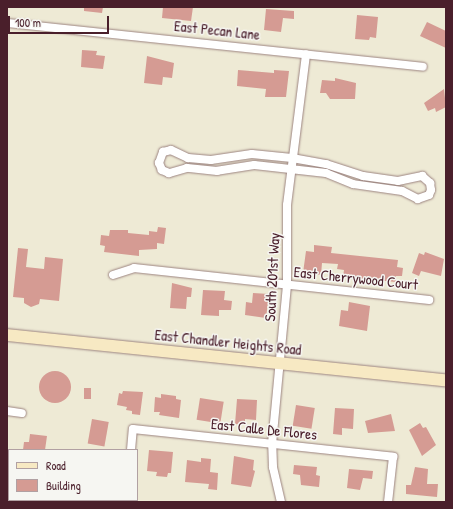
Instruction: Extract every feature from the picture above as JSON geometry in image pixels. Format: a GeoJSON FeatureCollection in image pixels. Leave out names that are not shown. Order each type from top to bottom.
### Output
{"type":"FeatureCollection","features":[{"type":"Feature","properties":{"kind":"main road","name":"East Chandler Heights Road"},"geometry":{"type":"LineString","coordinates":[[7,336],[446,380]]}},
{"type":"Feature","properties":{"kind":"street","name":"East Pecan Lane"},"geometry":{"type":"LineString","coordinates":[[7,23],[423,66]]}},
{"type":"Feature","properties":{"kind":"street","name":"South 201st Way"},"geometry":{"type":"LineString","coordinates":[[281,502],[272,467],[272,444],[287,284],[287,205],[306,54]]}},
{"type":"Feature","properties":{"kind":"street"},"geometry":{"type":"LineString","coordinates":[[171,150],[188,158],[225,160],[252,154],[292,158],[328,164],[357,175],[390,180],[402,180],[422,176],[430,183],[431,190],[429,195],[418,199],[402,191],[353,184],[326,173],[249,165],[228,170],[187,168],[169,173],[162,170],[159,163],[163,152],[171,150]]}},
{"type":"Feature","properties":{"kind":"street"},"geometry":{"type":"LineString","coordinates":[[225,160],[228,170]]}},
{"type":"Feature","properties":{"kind":"street"},"geometry":{"type":"LineString","coordinates":[[326,173],[328,164]]}},
{"type":"Feature","properties":{"kind":"street"},"geometry":{"type":"LineString","coordinates":[[389,189],[390,180]]}},
{"type":"Feature","properties":{"kind":"street","name":"East Cherrywood Court"},"geometry":{"type":"LineString","coordinates":[[113,275],[134,268],[429,300]]}},
{"type":"Feature","properties":{"kind":"street"},"geometry":{"type":"LineString","coordinates":[[7,411],[22,413]]}},
{"type":"Feature","properties":{"kind":"street","name":"East Calle De Flores"},"geometry":{"type":"LineString","coordinates":[[131,449],[133,429],[393,456],[388,502]]}},
{"type":"Feature","properties":{"kind":"building"},"geometry":{"type":"Polygon","coordinates":[[[84,7],[103,7],[102,13],[84,11],[84,7]]]}},
{"type":"Feature","properties":{"kind":"building"},"geometry":{"type":"Polygon","coordinates":[[[163,7],[193,7],[191,21],[162,18],[163,7]]]}},
{"type":"Feature","properties":{"kind":"building"},"geometry":{"type":"Polygon","coordinates":[[[266,9],[294,11],[294,19],[283,18],[281,32],[264,30],[266,9]]]}},
{"type":"Feature","properties":{"kind":"building"},"geometry":{"type":"Polygon","coordinates":[[[357,15],[378,17],[376,38],[370,37],[369,40],[355,39],[357,15]]]}},
{"type":"Feature","properties":{"kind":"building"},"geometry":{"type":"Polygon","coordinates":[[[427,22],[446,31],[446,48],[420,36],[427,22]]]}},
{"type":"Feature","properties":{"kind":"building"},"geometry":{"type":"Polygon","coordinates":[[[82,50],[97,51],[96,55],[105,56],[103,69],[81,67],[82,50]]]}},
{"type":"Feature","properties":{"kind":"building"},"geometry":{"type":"Polygon","coordinates":[[[147,56],[174,63],[172,78],[163,77],[162,85],[144,83],[147,56]]]}},
{"type":"Feature","properties":{"kind":"building"},"geometry":{"type":"Polygon","coordinates":[[[238,70],[274,73],[274,70],[289,71],[286,97],[265,97],[266,89],[237,86],[238,70]]]}},
{"type":"Feature","properties":{"kind":"building"},"geometry":{"type":"Polygon","coordinates":[[[335,78],[356,83],[355,99],[330,99],[326,93],[320,93],[322,80],[335,81],[335,78]]]}},
{"type":"Feature","properties":{"kind":"building"},"geometry":{"type":"Polygon","coordinates":[[[444,89],[446,107],[436,112],[435,108],[428,111],[424,103],[444,89]]]}},
{"type":"Feature","properties":{"kind":"building"},"geometry":{"type":"Polygon","coordinates":[[[158,227],[166,228],[164,244],[157,243],[157,249],[139,250],[139,256],[104,252],[105,246],[100,245],[101,235],[109,236],[110,230],[128,230],[128,233],[149,235],[149,231],[157,232],[158,227]]]}},
{"type":"Feature","properties":{"kind":"building"},"geometry":{"type":"Polygon","coordinates":[[[314,245],[332,247],[331,253],[398,260],[397,267],[403,268],[402,276],[396,276],[396,282],[343,277],[344,270],[337,269],[338,264],[322,263],[321,275],[303,273],[306,251],[314,252],[314,245]]]}},
{"type":"Feature","properties":{"kind":"building"},"geometry":{"type":"Polygon","coordinates":[[[18,248],[28,249],[26,267],[44,269],[45,257],[63,259],[59,301],[40,299],[39,304],[31,307],[24,303],[24,298],[13,297],[18,248]]]}},
{"type":"Feature","properties":{"kind":"building"},"geometry":{"type":"Polygon","coordinates":[[[425,252],[444,259],[441,276],[421,271],[419,276],[412,273],[419,253],[424,255],[425,252]]]}},
{"type":"Feature","properties":{"kind":"building"},"geometry":{"type":"Polygon","coordinates":[[[172,283],[192,288],[191,297],[187,297],[186,309],[170,308],[172,283]]]}},
{"type":"Feature","properties":{"kind":"building"},"geometry":{"type":"Polygon","coordinates":[[[203,290],[225,291],[224,300],[232,301],[231,310],[219,310],[219,316],[201,315],[203,290]]]}},
{"type":"Feature","properties":{"kind":"building"},"geometry":{"type":"Polygon","coordinates":[[[253,293],[269,294],[266,318],[245,315],[246,302],[252,303],[253,293]]]}},
{"type":"Feature","properties":{"kind":"building"},"geometry":{"type":"Polygon","coordinates":[[[349,302],[370,306],[367,331],[339,326],[341,310],[348,311],[349,302]]]}},
{"type":"Feature","properties":{"kind":"building"},"geometry":{"type":"Polygon","coordinates":[[[52,371],[58,371],[68,378],[71,387],[70,393],[64,400],[58,403],[52,403],[42,396],[39,390],[39,384],[46,374],[52,371]]]}},
{"type":"Feature","properties":{"kind":"building"},"geometry":{"type":"Polygon","coordinates":[[[84,388],[91,388],[91,399],[84,399],[84,388]]]}},
{"type":"Feature","properties":{"kind":"building"},"geometry":{"type":"Polygon","coordinates":[[[123,391],[143,392],[140,415],[132,414],[132,411],[126,410],[127,407],[117,405],[119,393],[122,394],[123,391]]]}},
{"type":"Feature","properties":{"kind":"building"},"geometry":{"type":"Polygon","coordinates":[[[161,394],[176,396],[176,399],[181,400],[179,418],[159,415],[160,412],[154,412],[155,397],[161,398],[161,394]]]}},
{"type":"Feature","properties":{"kind":"building"},"geometry":{"type":"Polygon","coordinates":[[[200,398],[224,402],[220,423],[197,420],[200,398]]]}},
{"type":"Feature","properties":{"kind":"building"},"geometry":{"type":"Polygon","coordinates":[[[237,399],[257,400],[256,420],[245,419],[245,425],[235,424],[237,399]]]}},
{"type":"Feature","properties":{"kind":"building"},"geometry":{"type":"Polygon","coordinates":[[[296,405],[315,408],[311,429],[293,426],[296,405]]]}},
{"type":"Feature","properties":{"kind":"building"},"geometry":{"type":"Polygon","coordinates":[[[335,408],[354,409],[353,429],[342,428],[342,435],[333,434],[335,408]]]}},
{"type":"Feature","properties":{"kind":"building"},"geometry":{"type":"Polygon","coordinates":[[[391,414],[395,431],[368,433],[365,421],[391,414]]]}},
{"type":"Feature","properties":{"kind":"building"},"geometry":{"type":"Polygon","coordinates":[[[92,419],[109,422],[104,447],[88,444],[92,419]]]}},
{"type":"Feature","properties":{"kind":"building"},"geometry":{"type":"Polygon","coordinates":[[[420,423],[423,428],[426,427],[436,445],[422,456],[409,430],[420,423]]]}},
{"type":"Feature","properties":{"kind":"building"},"geometry":{"type":"Polygon","coordinates":[[[30,434],[47,436],[45,449],[23,449],[24,442],[29,442],[30,434]]]}},
{"type":"Feature","properties":{"kind":"building"},"geometry":{"type":"Polygon","coordinates":[[[149,450],[173,452],[171,473],[168,473],[167,477],[156,476],[157,472],[147,471],[149,450]]]}},
{"type":"Feature","properties":{"kind":"building"},"geometry":{"type":"Polygon","coordinates":[[[234,456],[254,460],[253,470],[255,471],[251,487],[231,484],[234,456]]]}},
{"type":"Feature","properties":{"kind":"building"},"geometry":{"type":"Polygon","coordinates":[[[201,458],[211,459],[210,472],[218,473],[217,490],[208,489],[209,484],[185,482],[187,460],[201,462],[201,458]]]}},
{"type":"Feature","properties":{"kind":"building"},"geometry":{"type":"Polygon","coordinates":[[[294,465],[317,467],[316,475],[320,476],[319,487],[301,485],[300,475],[293,474],[294,465]]]}},
{"type":"Feature","properties":{"kind":"building"},"geometry":{"type":"Polygon","coordinates":[[[415,467],[428,469],[427,484],[438,484],[437,497],[406,494],[406,485],[411,485],[415,467]]]}},
{"type":"Feature","properties":{"kind":"building"},"geometry":{"type":"Polygon","coordinates":[[[349,469],[373,471],[372,479],[363,478],[360,490],[347,488],[349,469]]]}}]}
